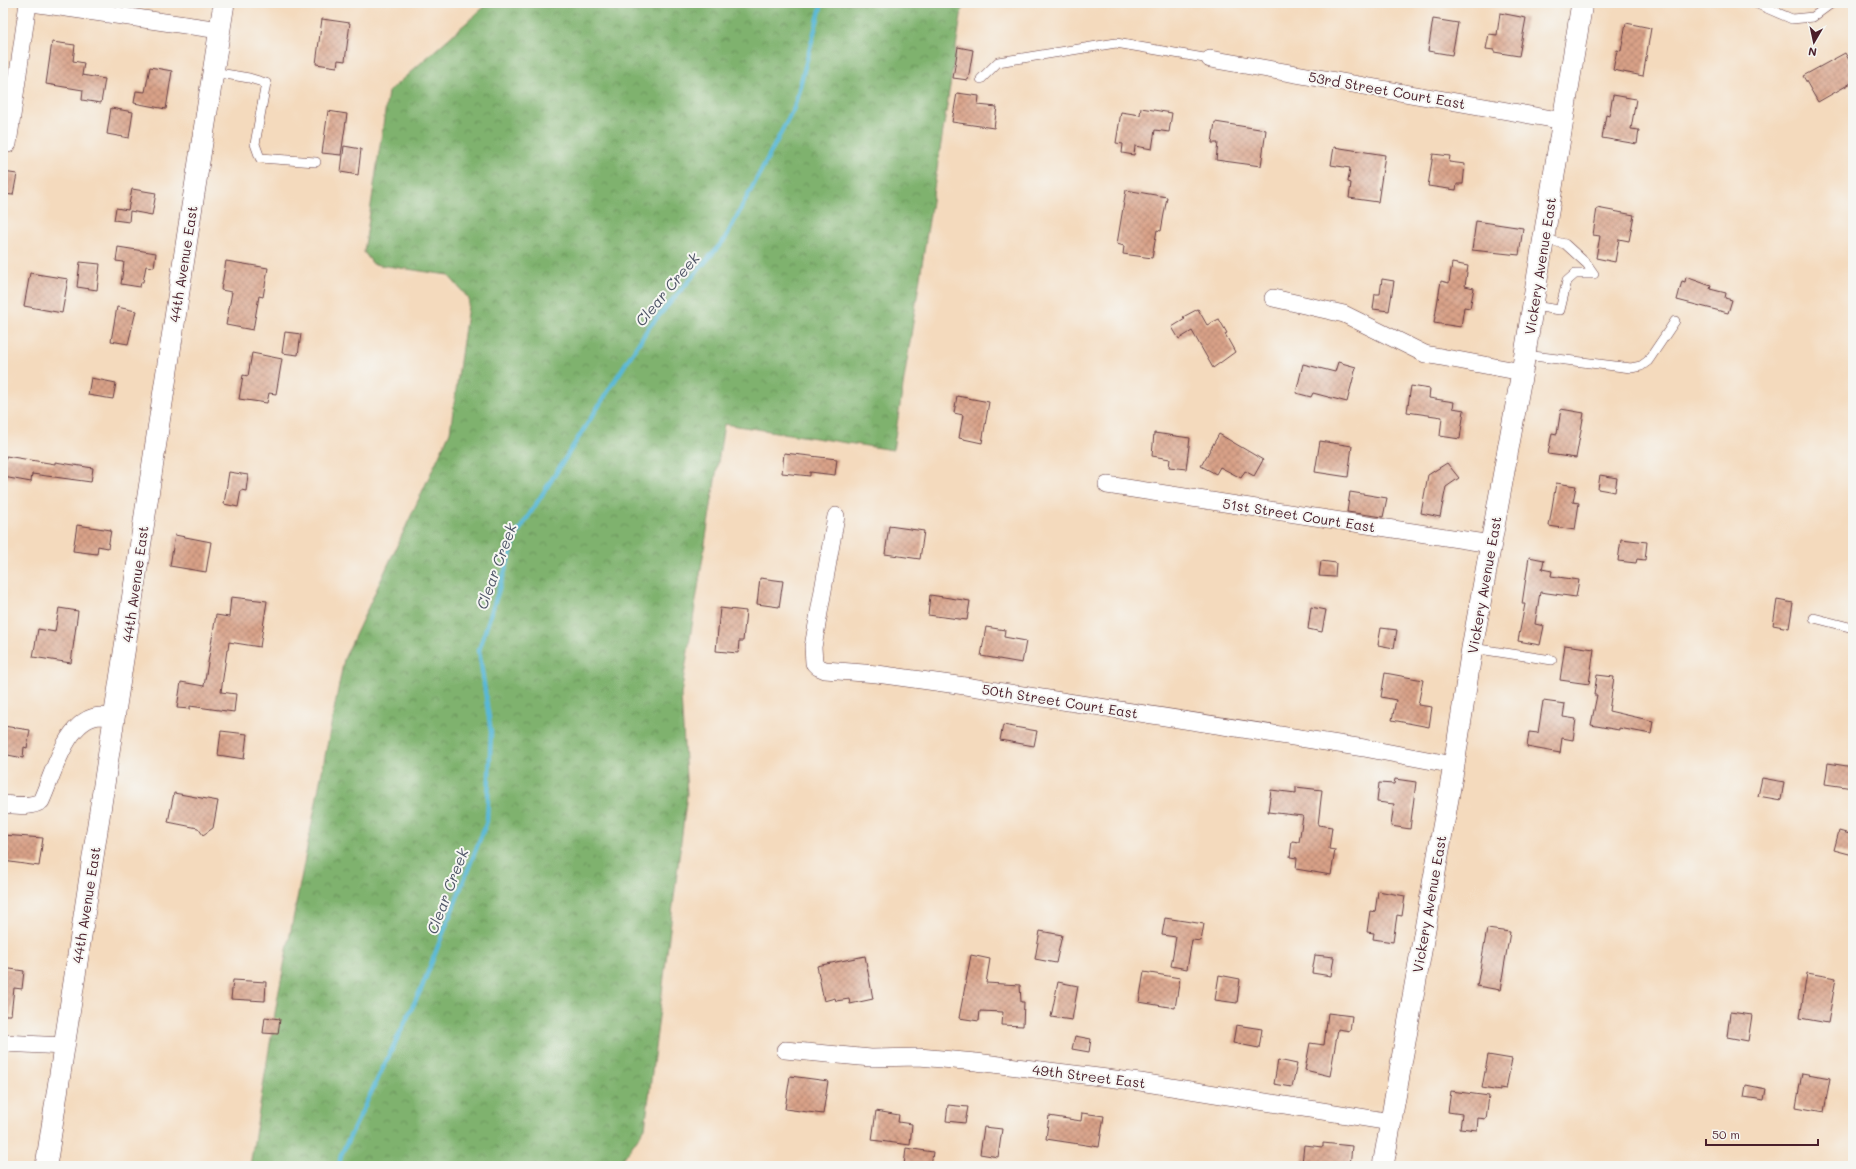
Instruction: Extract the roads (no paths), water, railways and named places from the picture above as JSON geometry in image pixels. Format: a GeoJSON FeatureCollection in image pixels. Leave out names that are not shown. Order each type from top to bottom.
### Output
{"type":"FeatureCollection","features":[{"type":"Feature","properties":{"kind":"street"},"geometry":{"type":"LineString","coordinates":[[8,144],[28,3]]}},
{"type":"Feature","properties":{"kind":"street"},"geometry":{"type":"LineString","coordinates":[[32,3],[220,30]]}},
{"type":"Feature","properties":{"kind":"street","name":"44th Avenue East"},"geometry":{"type":"LineString","coordinates":[[46,1166],[224,3]]}},
{"type":"Feature","properties":{"kind":"street","name":"Vickery Avenue East"},"geometry":{"type":"LineString","coordinates":[[1383,1166],[1454,765],[1472,648],[1524,364],[1582,3]]}},
{"type":"Feature","properties":{"kind":"street","name":"53rd Street Court East"},"geometry":{"type":"LineString","coordinates":[[1210,59],[1564,121]]}},
{"type":"Feature","properties":{"kind":"street"},"geometry":{"type":"LineString","coordinates":[[1273,298],[1344,314],[1425,354],[1524,364]]}},
{"type":"Feature","properties":{"kind":"street","name":"51st Street Court East"},"geometry":{"type":"LineString","coordinates":[[1107,485],[1491,544]]}},
{"type":"Feature","properties":{"kind":"street","name":"50th Street Court East"},"geometry":{"type":"LineString","coordinates":[[836,516],[813,647],[813,661],[820,668],[831,671],[877,674],[965,686],[1364,748],[1454,765]]}},
{"type":"Feature","properties":{"kind":"street"},"geometry":{"type":"LineString","coordinates":[[3,804],[24,806],[37,804],[41,801],[55,765],[70,736],[79,725],[99,716],[115,718]]}},
{"type":"Feature","properties":{"kind":"street"},"geometry":{"type":"LineString","coordinates":[[3,1043],[64,1046]]}},
{"type":"Feature","properties":{"kind":"street","name":"49th Street East"},"geometry":{"type":"LineString","coordinates":[[785,1050],[870,1058],[919,1057],[976,1062],[1140,1082],[1391,1122]]}},
{"type":"Feature","properties":{"kind":"lane"},"geometry":{"type":"LineString","coordinates":[[1755,3],[1792,20],[1813,17],[1832,3]]}},
{"type":"Feature","properties":{"kind":"lane"},"geometry":{"type":"LineString","coordinates":[[981,79],[998,62],[1116,43],[1210,59]]}},
{"type":"Feature","properties":{"kind":"lane"},"geometry":{"type":"LineString","coordinates":[[213,72],[249,78],[266,83],[255,144],[260,158],[316,162]]}},
{"type":"Feature","properties":{"kind":"lane"},"geometry":{"type":"LineString","coordinates":[[1533,306],[1560,310],[1567,281],[1575,274],[1594,274],[1587,264],[1565,244],[1544,239]]}},
{"type":"Feature","properties":{"kind":"lane"},"geometry":{"type":"LineString","coordinates":[[1524,364],[1631,368],[1641,366],[1648,361],[1674,321]]}},
{"type":"Feature","properties":{"kind":"lane"},"geometry":{"type":"LineString","coordinates":[[1814,618],[1853,628]]}},
{"type":"Feature","properties":{"kind":"lane"},"geometry":{"type":"LineString","coordinates":[[1472,648],[1552,660]]}},
{"type":"Feature","properties":{"kind":"waterway","name":"Clear Creek"},"geometry":{"type":"LineString","coordinates":[[339,1166],[341,1155],[422,987],[487,821],[491,732],[479,650],[517,534],[649,327],[725,239],[794,108],[822,3]]}}]}
